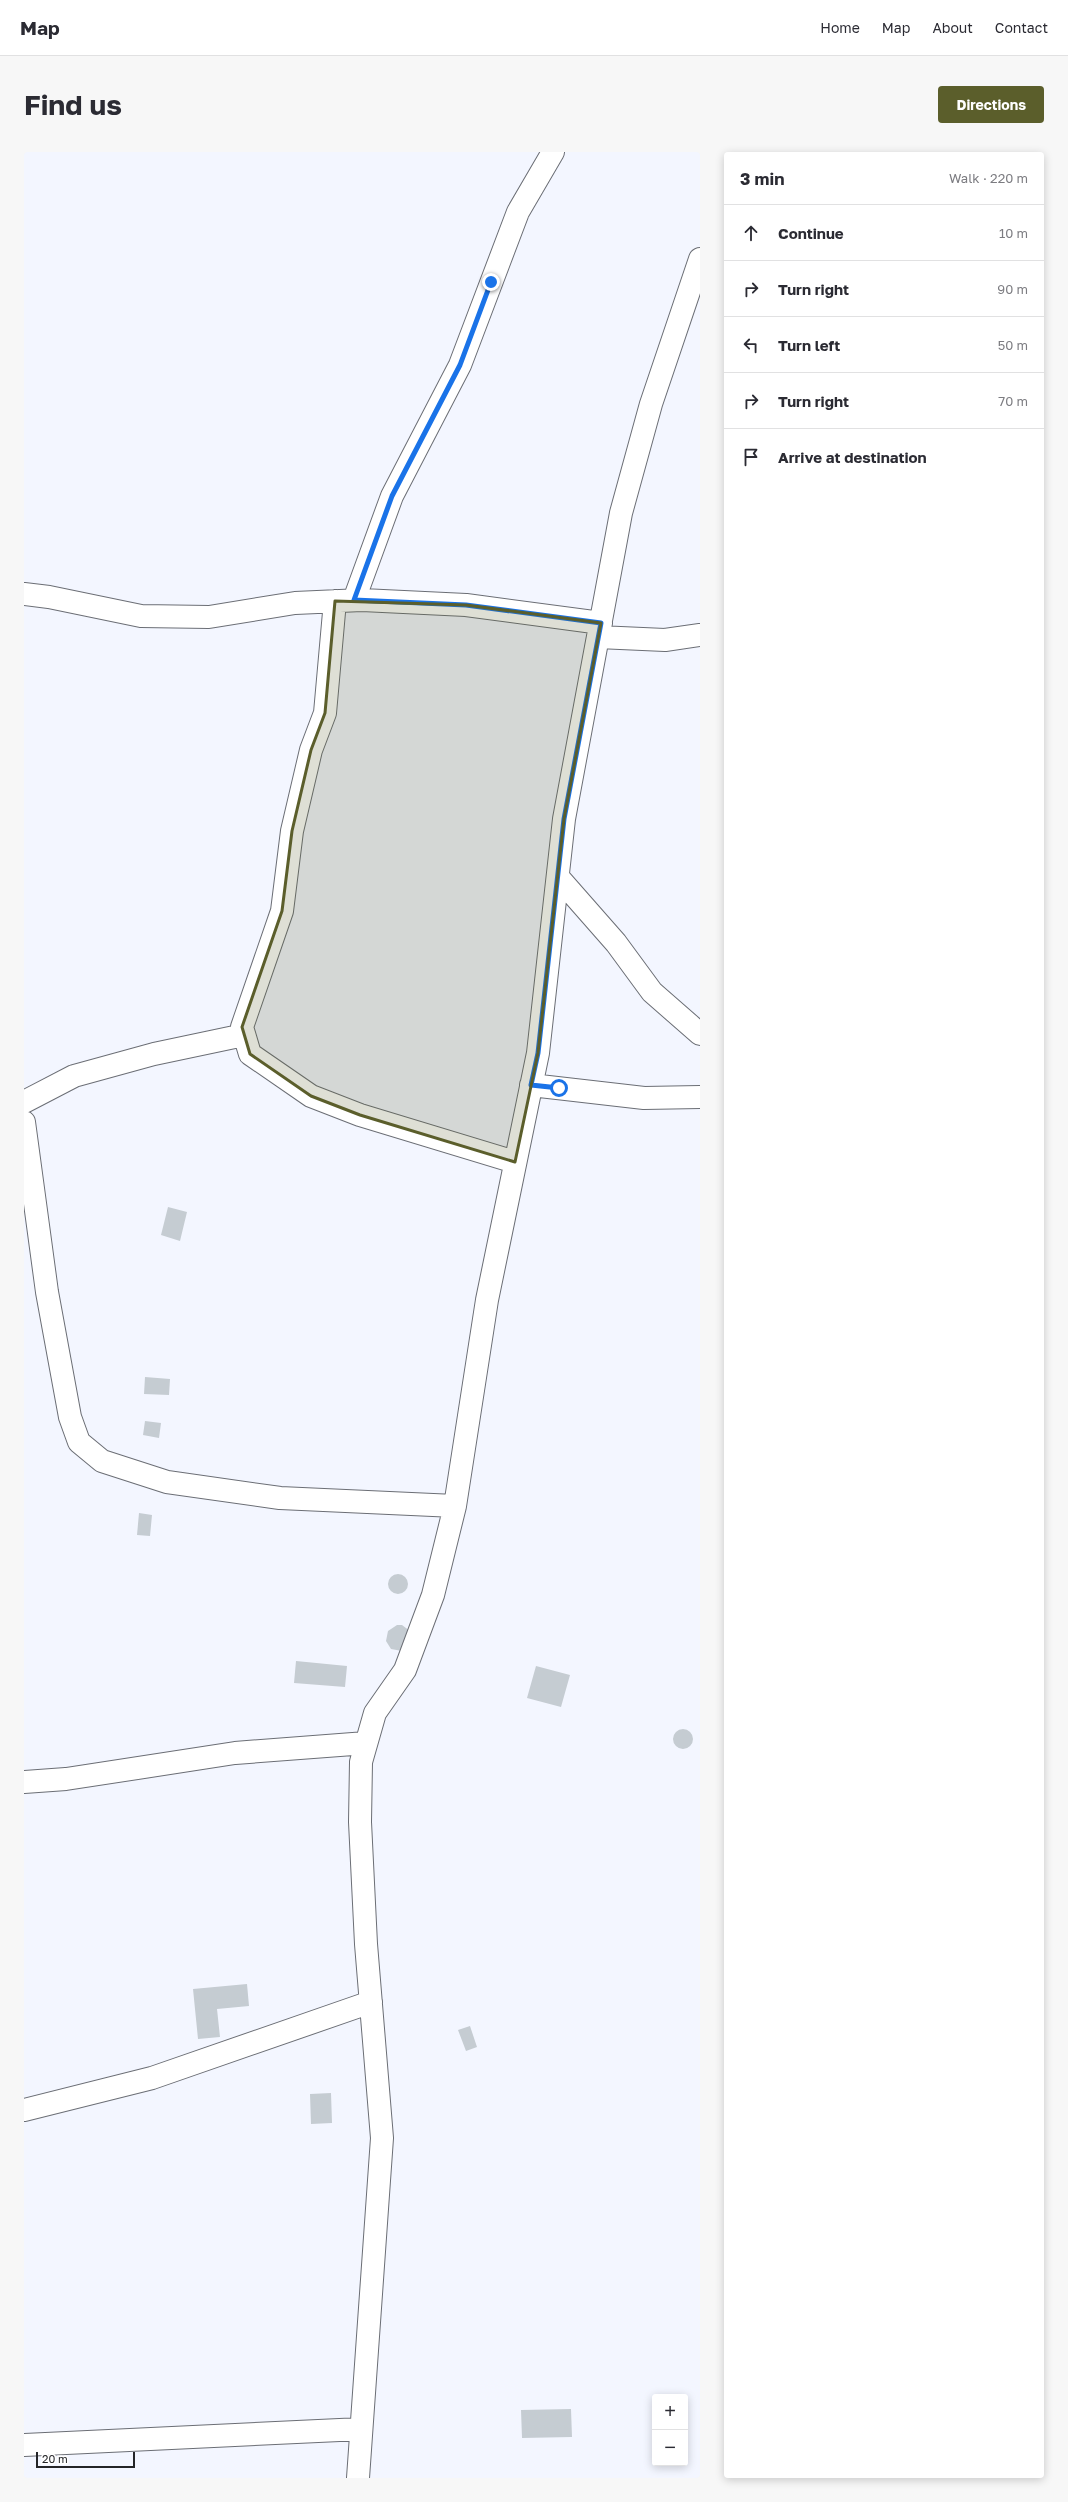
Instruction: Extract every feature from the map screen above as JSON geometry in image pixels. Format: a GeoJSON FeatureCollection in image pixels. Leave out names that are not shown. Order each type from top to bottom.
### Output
{"type":"FeatureCollection","features":[{"type":"Feature","properties":{"kind":"street"},"geometry":{"type":"LineString","coordinates":[[515,1162],[360,1115],[311,1096],[250,1054],[242,1027],[282,911],[292,831],[311,750],[325,713],[345,601],[392,496],[460,365],[518,212],[553,152]]}},
{"type":"Feature","properties":{"kind":"street"},"geometry":{"type":"LineString","coordinates":[[358,2478],[382,2138],[371,2002],[360,1822],[361,1762],[375,1713],[405,1670],[433,1595],[455,1506],[487,1300],[538,1053],[564,819],[621,513],[651,404],[700,259]]}},
{"type":"Feature","properties":{"kind":"street"},"geometry":{"type":"LineString","coordinates":[[24,594],[49,596],[148,616],[208,617],[295,603],[345,601],[466,605],[599,630],[665,640],[700,635]]}},
{"type":"Feature","properties":{"kind":"street"},"geometry":{"type":"LineString","coordinates":[[558,877],[616,943],[652,992],[700,1034]]}},
{"type":"Feature","properties":{"kind":"street"},"geometry":{"type":"LineString","coordinates":[[24,1102],[74,1076],[154,1054],[244,1035]]}},
{"type":"Feature","properties":{"kind":"street"},"geometry":{"type":"LineString","coordinates":[[531,1085],[644,1098],[700,1097]]}},
{"type":"Feature","properties":{"kind":"street"},"geometry":{"type":"LineString","coordinates":[[24,1122],[31,1220],[47,1292],[70,1418],[79,1442],[102,1461],[167,1482],[280,1498],[455,1506]]}},
{"type":"Feature","properties":{"kind":"street"},"geometry":{"type":"LineString","coordinates":[[24,1782],[66,1779],[235,1753],[366,1743]]}},
{"type":"Feature","properties":{"kind":"street"},"geometry":{"type":"LineString","coordinates":[[24,2110],[152,2078],[371,2002]]}},
{"type":"Feature","properties":{"kind":"street"},"geometry":{"type":"LineString","coordinates":[[24,2444],[361,2429]]}},
{"type":"Feature","properties":{"kind":"highlighted area"},"geometry":{"type":"Polygon","coordinates":[[[335,601],[466,605],[601,623],[564,819],[538,1053],[515,1162],[360,1115],[311,1096],[250,1054],[242,1027],[282,911],[292,831],[311,750],[325,713],[335,601]]]}},
{"type":"Feature","properties":{"kind":"building"},"geometry":{"type":"Polygon","coordinates":[[[168,1207],[187,1212],[180,1241],[161,1235],[168,1207]]]}},
{"type":"Feature","properties":{"kind":"building"},"geometry":{"type":"Polygon","coordinates":[[[145,1377],[170,1379],[169,1395],[144,1394],[145,1377]]]}},
{"type":"Feature","properties":{"kind":"building"},"geometry":{"type":"Polygon","coordinates":[[[145,1421],[161,1423],[159,1438],[143,1435],[145,1421]]]}},
{"type":"Feature","properties":{"kind":"building"},"geometry":{"type":"Polygon","coordinates":[[[139,1513],[152,1515],[150,1536],[137,1535],[139,1513]]]}},
{"type":"Feature","properties":{"kind":"building"},"geometry":{"type":"Polygon","coordinates":[[[398,1574],[405,1577],[408,1584],[405,1591],[398,1594],[391,1591],[388,1584],[391,1577],[398,1574]]]}},
{"type":"Feature","properties":{"kind":"building"},"geometry":{"type":"Polygon","coordinates":[[[397,1625],[402,1625],[410,1631],[402,1651],[391,1649],[386,1641],[388,1631],[397,1625]]]}},
{"type":"Feature","properties":{"kind":"building"},"geometry":{"type":"Polygon","coordinates":[[[296,1661],[347,1666],[345,1687],[294,1683],[296,1661]]]}},
{"type":"Feature","properties":{"kind":"building"},"geometry":{"type":"Polygon","coordinates":[[[536,1666],[570,1675],[561,1707],[527,1698],[536,1666]]]}},
{"type":"Feature","properties":{"kind":"building"},"geometry":{"type":"Polygon","coordinates":[[[683,1729],[690,1732],[693,1739],[690,1746],[683,1749],[676,1746],[673,1739],[676,1732],[683,1729]]]}},
{"type":"Feature","properties":{"kind":"building"},"geometry":{"type":"Polygon","coordinates":[[[247,1984],[249,2006],[217,2009],[220,2037],[198,2039],[193,1989],[247,1984]]]}},
{"type":"Feature","properties":{"kind":"building"},"geometry":{"type":"Polygon","coordinates":[[[470,2026],[477,2047],[466,2051],[458,2030],[470,2026]]]}},
{"type":"Feature","properties":{"kind":"building"},"geometry":{"type":"Polygon","coordinates":[[[331,2093],[332,2123],[311,2124],[310,2094],[331,2093]]]}},
{"type":"Feature","properties":{"kind":"building"},"geometry":{"type":"Polygon","coordinates":[[[571,2409],[572,2437],[522,2438],[521,2410],[571,2409]]]}},
{"type":"Feature","properties":{"kind":"route"},"geometry":{"type":"LineString","coordinates":[[491,282],[460,365],[392,496],[354,600],[466,605],[601,623],[564,819],[538,1053],[531,1085],[559,1088]]}}]}
